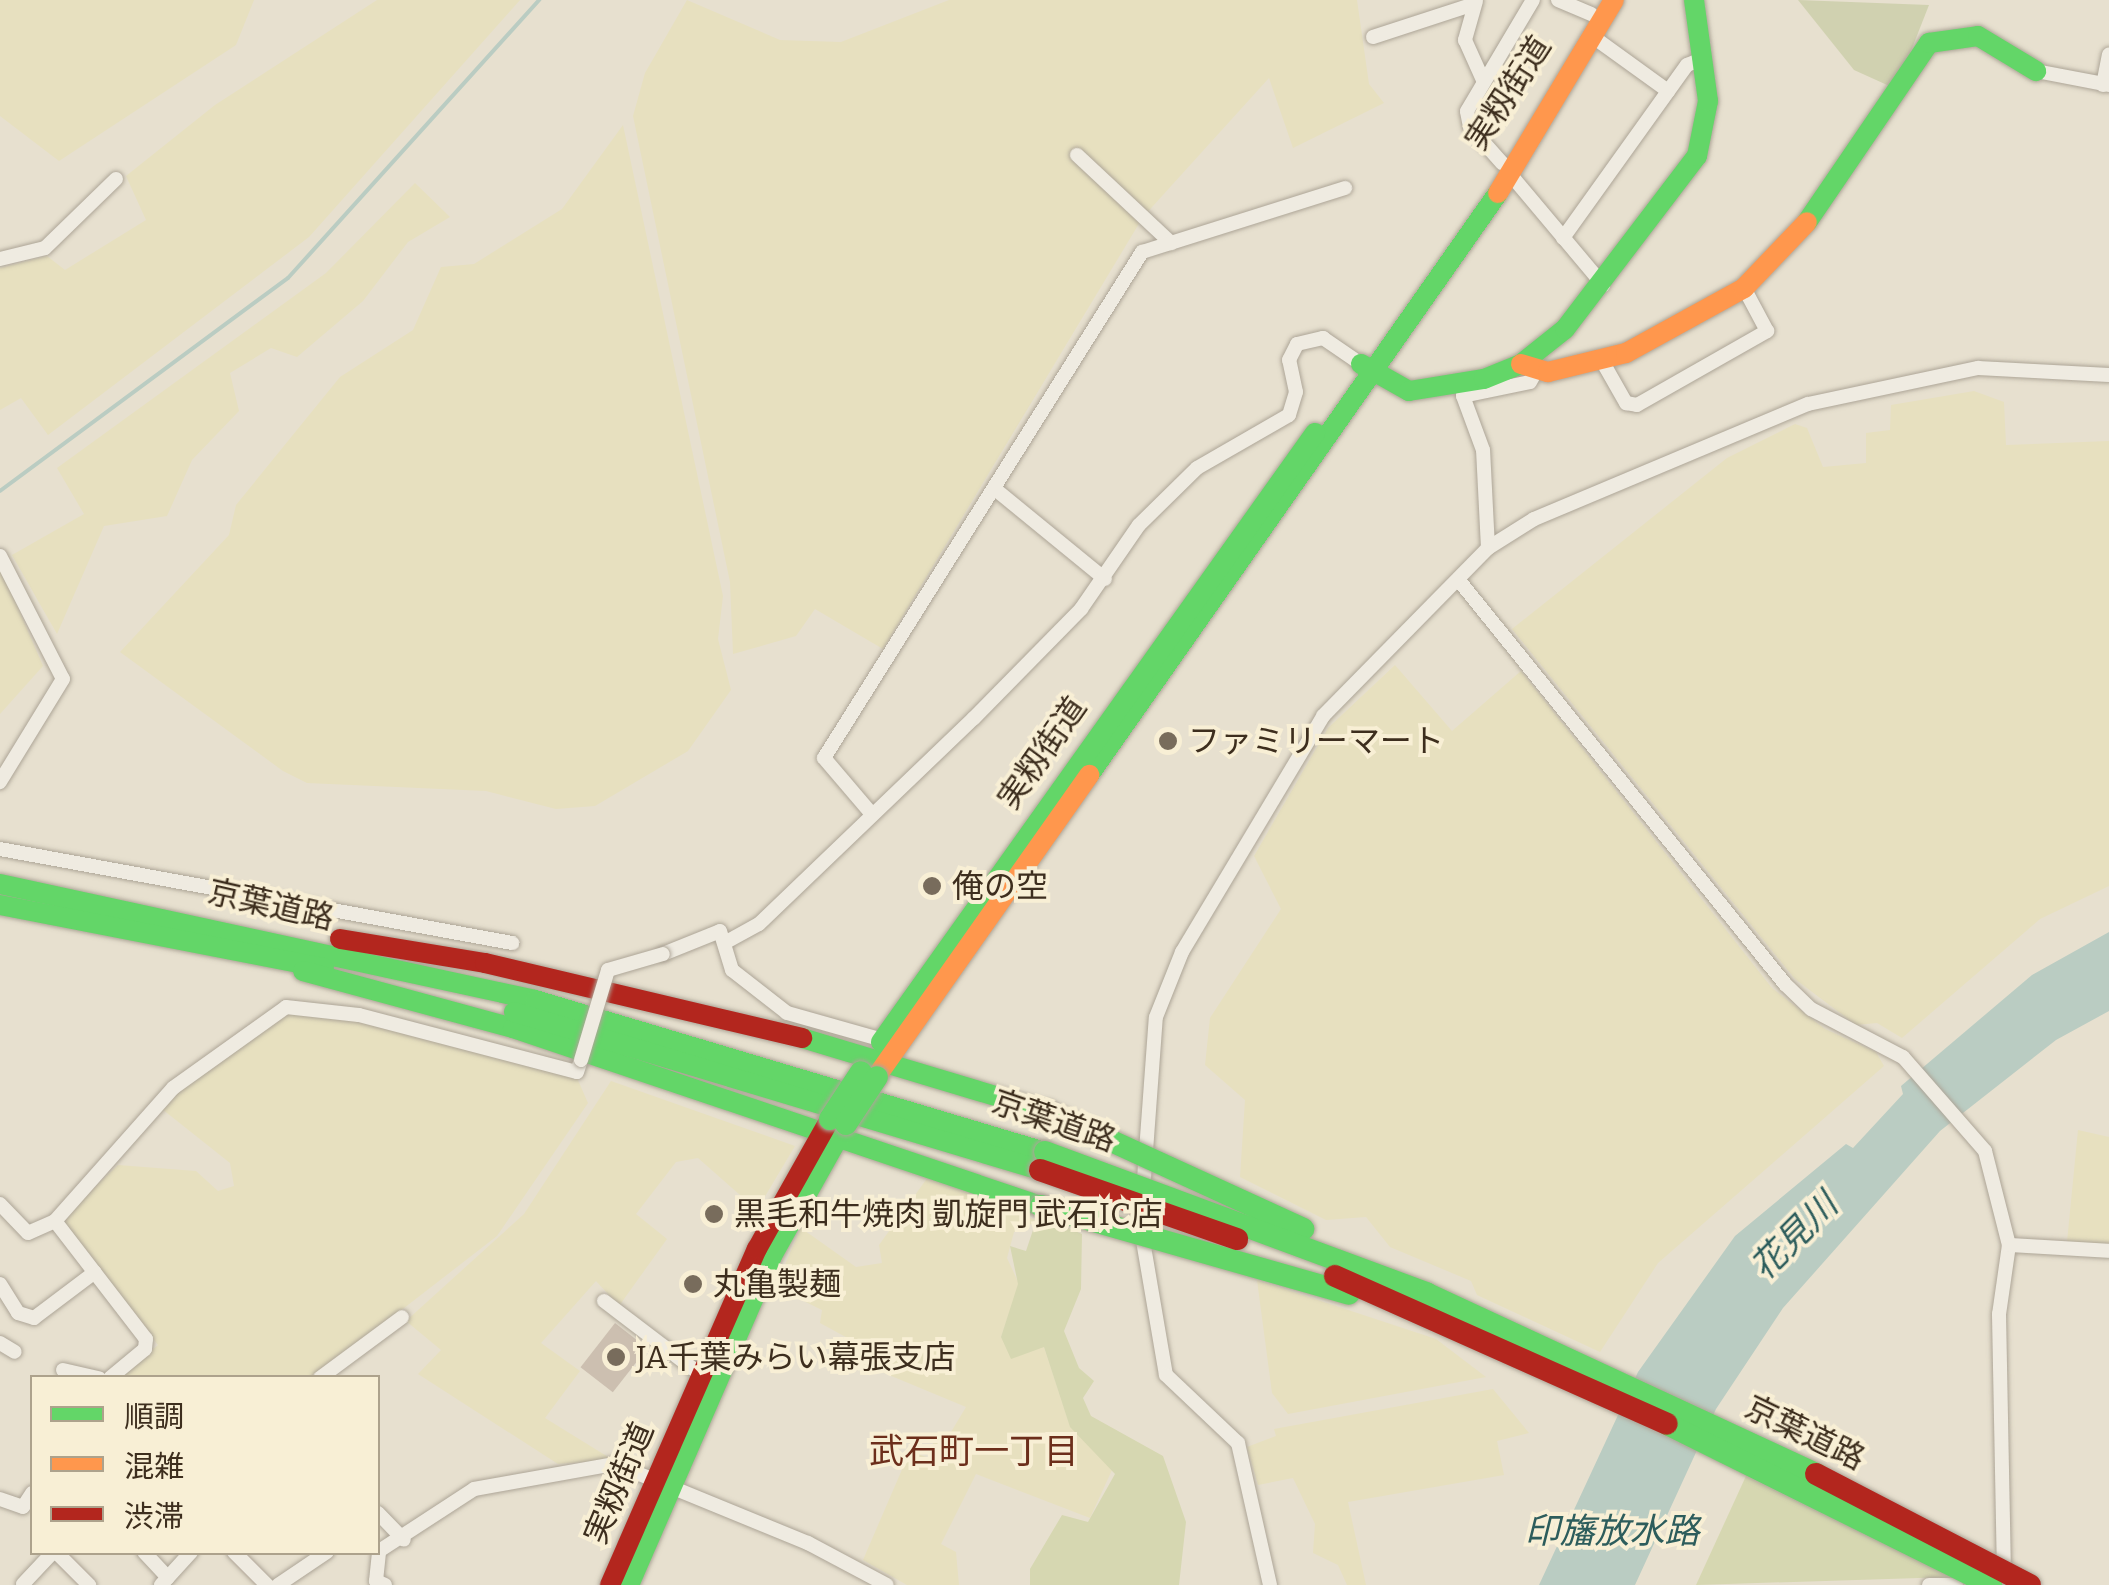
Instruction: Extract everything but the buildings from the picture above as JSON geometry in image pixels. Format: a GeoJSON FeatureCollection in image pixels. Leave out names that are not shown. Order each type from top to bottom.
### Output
{"type":"FeatureCollection","features":[{"type":"Feature","properties":{"kind":"main road","name":"実籾街道"},"geometry":{"type":"LineString","coordinates":[[629,1585],[701,1375],[833,1130],[876,1060],[1596,40],[1614,0]]}},
{"type":"Feature","properties":{"kind":"main road"},"geometry":{"type":"LineString","coordinates":[[1529,368],[1603,285],[1696,156],[1707,111],[1694,0]]}},
{"type":"Feature","properties":{"kind":"main road","name":"実籾街道"},"geometry":{"type":"LineString","coordinates":[[1506,169],[1594,7]]}},
{"type":"Feature","properties":{"kind":"main road"},"geometry":{"type":"LineString","coordinates":[[1366,368],[1410,391],[1600,359],[1744,288],[1789,246],[1855,160],[1929,44],[1957,33],[1978,36],[2036,71]]}},
{"type":"Feature","properties":{"kind":"main road","name":"京葉道路"},"geometry":{"type":"LineString","coordinates":[[0,884],[170,916],[702,1044],[1043,1161],[1554,1360],[2030,1585]]}},
{"type":"Feature","properties":{"kind":"main road","name":"京葉道路"},"geometry":{"type":"LineString","coordinates":[[0,905],[192,940],[568,1026],[1043,1161]]}},
{"type":"Feature","properties":{"kind":"main road"},"geometry":{"type":"LineString","coordinates":[[170,916],[485,963],[876,1060],[1048,1112],[1554,1360]]}},
{"type":"Feature","properties":{"kind":"main road"},"geometry":{"type":"LineString","coordinates":[[192,940],[513,1028],[833,1130],[1041,1206],[1297,1276],[1554,1360]]}},
{"type":"Feature","properties":{"kind":"main road","name":"実籾街道"},"geometry":{"type":"LineString","coordinates":[[610,1585],[665,1483],[833,1130]]}},
{"type":"Feature","properties":{"kind":"main road","name":"京葉道路"},"geometry":{"type":"LineString","coordinates":[[1554,1360],[1991,1585]]}},
{"type":"Feature","properties":{"kind":"street"},"geometry":{"type":"LineString","coordinates":[[1533,0],[1467,111],[1470,127],[1603,285]]}},
{"type":"Feature","properties":{"kind":"street"},"geometry":{"type":"LineString","coordinates":[[1558,0],[1594,7]]}},
{"type":"Feature","properties":{"kind":"street"},"geometry":{"type":"LineString","coordinates":[[1475,2],[1465,40],[1483,80]]}},
{"type":"Feature","properties":{"kind":"street"},"geometry":{"type":"LineString","coordinates":[[1373,37],[1475,2]]}},
{"type":"Feature","properties":{"kind":"street"},"geometry":{"type":"LineString","coordinates":[[1596,40],[1668,91]]}},
{"type":"Feature","properties":{"kind":"street"},"geometry":{"type":"LineString","coordinates":[[2036,71],[2106,85],[2109,55]]}},
{"type":"Feature","properties":{"kind":"street"},"geometry":{"type":"LineString","coordinates":[[1563,238],[1687,65],[1702,59]]}},
{"type":"Feature","properties":{"kind":"street"},"geometry":{"type":"LineString","coordinates":[[1077,155],[1171,243]]}},
{"type":"Feature","properties":{"kind":"street"},"geometry":{"type":"LineString","coordinates":[[0,259],[45,248],[116,180]]}},
{"type":"Feature","properties":{"kind":"street"},"geometry":{"type":"LineString","coordinates":[[870,812],[824,758],[996,490],[1142,252],[1345,188]]}},
{"type":"Feature","properties":{"kind":"street"},"geometry":{"type":"LineString","coordinates":[[1600,359],[1626,403],[1636,405],[1766,331],[1744,288]]}},
{"type":"Feature","properties":{"kind":"street"},"geometry":{"type":"LineString","coordinates":[[728,941],[759,924],[870,812],[974,718],[1104,579],[1140,525],[1197,468],[1290,415],[1296,392],[1288,360],[1299,343],[1323,338],[1366,368]]}},
{"type":"Feature","properties":{"kind":"street"},"geometry":{"type":"LineString","coordinates":[[1488,548],[1483,450],[1463,396],[1530,382],[1529,368]]}},
{"type":"Feature","properties":{"kind":"street"},"geometry":{"type":"LineString","coordinates":[[1270,1585],[1238,1444],[1178,1391],[1160,1354],[1140,1255],[1156,1017],[1182,952],[1323,716],[1460,583],[1488,548],[1534,518],[1808,404],[1978,368],[2109,375]]}},
{"type":"Feature","properties":{"kind":"street"},"geometry":{"type":"LineString","coordinates":[[996,490],[1104,579]]}},
{"type":"Feature","properties":{"kind":"street"},"geometry":{"type":"LineString","coordinates":[[0,556],[63,679],[0,782]]}},
{"type":"Feature","properties":{"kind":"street"},"geometry":{"type":"LineString","coordinates":[[1460,583],[1785,984],[1811,1009],[1912,1065],[1964,1127],[1997,1180],[2009,1245],[1999,1314],[2004,1585]]}},
{"type":"Feature","properties":{"kind":"street"},"geometry":{"type":"LineString","coordinates":[[0,850],[512,943]]}},
{"type":"Feature","properties":{"kind":"street"},"geometry":{"type":"LineString","coordinates":[[0,1204],[28,1234],[55,1220],[173,1088],[286,1007],[333,1010],[576,1072],[608,970],[663,954],[712,931],[728,941]]}},
{"type":"Feature","properties":{"kind":"street"},"geometry":{"type":"LineString","coordinates":[[728,941],[732,970],[787,1013],[876,1060]]}},
{"type":"Feature","properties":{"kind":"street"},"geometry":{"type":"LineString","coordinates":[[55,1220],[146,1339],[145,1349],[114,1375]]}},
{"type":"Feature","properties":{"kind":"street"},"geometry":{"type":"LineString","coordinates":[[2009,1245],[2109,1252]]}},
{"type":"Feature","properties":{"kind":"street"},"geometry":{"type":"LineString","coordinates":[[1,1289],[18,1313],[34,1318],[96,1272]]}},
{"type":"Feature","properties":{"kind":"street"},"geometry":{"type":"LineString","coordinates":[[604,1301],[701,1375]]}},
{"type":"Feature","properties":{"kind":"street"},"geometry":{"type":"LineString","coordinates":[[324,1375],[402,1317]]}},
{"type":"Feature","properties":{"kind":"street"},"geometry":{"type":"LineString","coordinates":[[0,1344],[14,1352]]}},
{"type":"Feature","properties":{"kind":"street"},"geometry":{"type":"LineString","coordinates":[[380,1550],[404,1540],[485,1484],[592,1464],[627,1466],[887,1585]]}},
{"type":"Feature","properties":{"kind":"street"},"geometry":{"type":"LineString","coordinates":[[0,1499],[23,1508],[30,1497]]}},
{"type":"Feature","properties":{"kind":"street"},"geometry":{"type":"LineString","coordinates":[[380,1515],[404,1540]]}},
{"type":"Feature","properties":{"kind":"street"},"geometry":{"type":"LineString","coordinates":[[23,1584],[51,1555]]}},
{"type":"Feature","properties":{"kind":"street"},"geometry":{"type":"LineString","coordinates":[[57,1555],[88,1585]]}},
{"type":"Feature","properties":{"kind":"street"},"geometry":{"type":"LineString","coordinates":[[146,1555],[164,1581],[188,1555]]}},
{"type":"Feature","properties":{"kind":"street"},"geometry":{"type":"LineString","coordinates":[[237,1555],[267,1585]]}},
{"type":"Feature","properties":{"kind":"street"},"geometry":{"type":"LineString","coordinates":[[278,1585],[323,1555]]}},
{"type":"Feature","properties":{"kind":"street"},"geometry":{"type":"LineString","coordinates":[[378,1555],[376,1580],[385,1585]]}},
{"type":"Feature","properties":{"kind":"street"},"geometry":{"type":"LineString","coordinates":[[1929,1585],[1956,1585]]}},
{"type":"Feature","properties":{"kind":"shaded area"},"geometry":{"type":"Polygon","coordinates":[[[0,0],[254,0],[236,45],[59,161],[0,116],[0,0]]]}},
{"type":"Feature","properties":{"kind":"shaded area"},"geometry":{"type":"Polygon","coordinates":[[[377,0],[520,0],[309,237],[48,435],[21,398],[0,410],[0,268],[47,256],[65,270],[146,220],[126,176],[215,105],[377,0]]]}},
{"type":"Feature","properties":{"kind":"shaded area"},"geometry":{"type":"Polygon","coordinates":[[[687,0],[780,40],[841,42],[949,0],[1357,0],[1369,84],[1384,103],[1293,148],[1269,78],[1143,217],[883,649],[815,609],[796,636],[733,654],[730,582],[633,116],[645,73],[687,0]]]}},
{"type":"Feature","properties":{"kind":"shaded area"},"geometry":{"type":"Polygon","coordinates":[[[623,125],[723,596],[718,639],[731,690],[688,751],[595,806],[556,809],[486,791],[307,783],[283,771],[120,652],[229,535],[236,505],[340,377],[413,330],[441,267],[474,264],[562,209],[623,125]]]}},
{"type":"Feature","properties":{"kind":"shaded area"},"geometry":{"type":"Polygon","coordinates":[[[415,183],[450,217],[408,242],[363,301],[297,357],[271,348],[230,373],[239,411],[192,460],[167,516],[104,526],[57,634],[12,555],[84,514],[57,468],[326,273],[415,183]]]}},
{"type":"Feature","properties":{"kind":"shaded area"},"geometry":{"type":"Polygon","coordinates":[[[1974,391],[2004,402],[2006,445],[2109,441],[2109,886],[2040,919],[1902,1038],[1877,1023],[1856,1025],[1795,979],[1512,629],[1727,458],[1795,424],[1807,428],[1823,467],[1866,463],[1866,433],[1890,430],[1891,405],[1974,391]]]}},
{"type":"Feature","properties":{"kind":"shaded area"},"geometry":{"type":"Polygon","coordinates":[[[0,566],[43,666],[0,714],[0,566]]]}},
{"type":"Feature","properties":{"kind":"shaded area"},"geometry":{"type":"Polygon","coordinates":[[[1395,665],[1452,731],[1521,671],[1772,988],[1825,1029],[1876,1052],[1884,1066],[1658,1263],[1600,1352],[1477,1295],[1471,1281],[1390,1247],[1366,1217],[1326,1220],[1240,1177],[1245,1100],[1205,1065],[1210,1018],[1281,909],[1254,856],[1328,728],[1395,665]]]}},
{"type":"Feature","properties":{"kind":"shaded area"},"geometry":{"type":"Polygon","coordinates":[[[289,1010],[345,1016],[577,1078],[588,1103],[497,1236],[318,1375],[122,1375],[158,1345],[58,1222],[118,1165],[196,1171],[218,1191],[234,1186],[230,1163],[162,1109],[194,1075],[289,1010]]]}},
{"type":"Feature","properties":{"kind":"shaded area"},"geometry":{"type":"Polygon","coordinates":[[[611,1081],[795,1146],[757,1210],[698,1158],[676,1162],[636,1214],[667,1239],[619,1306],[596,1281],[541,1343],[580,1371],[545,1418],[613,1460],[558,1464],[418,1374],[441,1350],[406,1321],[524,1214],[611,1081]]]}},
{"type":"Feature","properties":{"kind":"shaded area"},"geometry":{"type":"Polygon","coordinates":[[[2078,1130],[2109,1137],[2109,1247],[2067,1242],[2078,1130]]]}},
{"type":"Feature","properties":{"kind":"shaded area"},"geometry":{"type":"Polygon","coordinates":[[[928,1177],[1038,1221],[1014,1232],[1007,1258],[1019,1284],[1001,1337],[1044,1347],[1070,1426],[1112,1470],[1090,1518],[976,1474],[941,1544],[956,1552],[959,1585],[907,1585],[863,1560],[910,1451],[929,1458],[935,1436],[951,1432],[966,1407],[860,1363],[866,1348],[820,1323],[822,1310],[775,1287],[801,1228],[856,1267],[882,1263],[879,1245],[928,1177]]]}},
{"type":"Feature","properties":{"kind":"shaded area"},"geometry":{"type":"Polygon","coordinates":[[[1257,1280],[1436,1339],[1486,1377],[1288,1414],[1272,1393],[1257,1280]]]}},
{"type":"Feature","properties":{"kind":"shaded area"},"geometry":{"type":"Polygon","coordinates":[[[1493,1389],[1529,1433],[1497,1441],[1504,1475],[1348,1502],[1366,1585],[1347,1585],[1338,1565],[1313,1553],[1315,1524],[1293,1478],[1258,1485],[1247,1447],[1276,1436],[1274,1429],[1493,1389]]]}},
{"type":"Feature","properties":{"kind":"green space"},"geometry":{"type":"Polygon","coordinates":[[[1798,0],[1929,5],[1896,89],[1854,70],[1798,0]]]}},
{"type":"Feature","properties":{"kind":"green space"},"geometry":{"type":"Polygon","coordinates":[[[1038,1215],[1082,1234],[1081,1289],[1064,1331],[1079,1368],[1094,1381],[1083,1398],[1091,1416],[1163,1456],[1186,1522],[1179,1585],[1030,1585],[1030,1569],[1062,1515],[1088,1522],[1115,1474],[1070,1427],[1044,1347],[1011,1359],[1001,1337],[1018,1284],[1010,1246],[1026,1251],[1038,1215]]]}},
{"type":"Feature","properties":{"kind":"green space"},"geometry":{"type":"Polygon","coordinates":[[[1746,1476],[1951,1577],[1696,1585],[1746,1476]]]}},
{"type":"Feature","properties":{"kind":"water","name":"印旛放水路"},"geometry":{"type":"Polygon","coordinates":[[[2109,932],[2109,1011],[2056,1040],[1940,1131],[1783,1308],[1716,1409],[1635,1585],[1539,1585],[1638,1372],[1735,1236],[1846,1144],[1853,1148],[1903,1094],[1901,1086],[2032,975],[2109,932]]]}},
{"type":"Feature","properties":{"kind":"waterway"},"geometry":{"type":"LineString","coordinates":[[0,491],[288,278],[539,0]]}},
{"type":"Feature","properties":{"kind":"traffic: fast"},"geometry":{"type":"LineString","coordinates":[[1361,364],[1409,391],[1484,379],[1521,364],[1565,329],[1697,156],[1708,101],[1694,0]]}},
{"type":"Feature","properties":{"kind":"traffic: fast"},"geometry":{"type":"LineString","coordinates":[[1807,222],[1929,43],[1978,36],[2036,71]]}},
{"type":"Feature","properties":{"kind":"traffic: fast"},"geometry":{"type":"LineString","coordinates":[[1089,775],[1498,193]]}},
{"type":"Feature","properties":{"kind":"traffic: fast"},"geometry":{"type":"LineString","coordinates":[[881,1042],[1315,433]]}},
{"type":"Feature","properties":{"kind":"traffic: fast"},"geometry":{"type":"LineString","coordinates":[[0,884],[535,1000],[1045,1152]]}},
{"type":"Feature","properties":{"kind":"traffic: fast"},"geometry":{"type":"LineString","coordinates":[[0,905],[324,968]]}},
{"type":"Feature","properties":{"kind":"traffic: fast"},"geometry":{"type":"LineString","coordinates":[[303,971],[513,1028],[1041,1206]]}},
{"type":"Feature","properties":{"kind":"traffic: fast"},"geometry":{"type":"LineString","coordinates":[[514,1012],[1040,1170]]}},
{"type":"Feature","properties":{"kind":"traffic: fast"},"geometry":{"type":"LineString","coordinates":[[802,1038],[1048,1112]]}},
{"type":"Feature","properties":{"kind":"traffic: fast"},"geometry":{"type":"LineString","coordinates":[[830,1119],[861,1072]]}},
{"type":"Feature","properties":{"kind":"traffic: fast"},"geometry":{"type":"LineString","coordinates":[[846,1124],[877,1077]]}},
{"type":"Feature","properties":{"kind":"traffic: fast"},"geometry":{"type":"LineString","coordinates":[[1048,1112],[1303,1229]]}},
{"type":"Feature","properties":{"kind":"traffic: fast"},"geometry":{"type":"LineString","coordinates":[[629,1585],[772,1256],[846,1124]]}},
{"type":"Feature","properties":{"kind":"traffic: fast"},"geometry":{"type":"LineString","coordinates":[[1045,1152],[1428,1294],[1816,1474]]}},
{"type":"Feature","properties":{"kind":"traffic: fast"},"geometry":{"type":"LineString","coordinates":[[1041,1206],[1349,1294]]}},
{"type":"Feature","properties":{"kind":"traffic: fast"},"geometry":{"type":"LineString","coordinates":[[1667,1424],[1991,1585]]}},
{"type":"Feature","properties":{"kind":"traffic: slow"},"geometry":{"type":"LineString","coordinates":[[1498,193],[1614,0]]}},
{"type":"Feature","properties":{"kind":"traffic: slow"},"geometry":{"type":"LineString","coordinates":[[1521,364],[1548,372],[1626,353],[1744,288],[1807,222]]}},
{"type":"Feature","properties":{"kind":"traffic: slow"},"geometry":{"type":"LineString","coordinates":[[879,1073],[1089,775]]}},
{"type":"Feature","properties":{"kind":"traffic: jam"},"geometry":{"type":"LineString","coordinates":[[340,939],[485,963],[802,1038]]}},
{"type":"Feature","properties":{"kind":"traffic: jam"},"geometry":{"type":"LineString","coordinates":[[610,1585],[757,1249],[830,1119]]}},
{"type":"Feature","properties":{"kind":"traffic: jam"},"geometry":{"type":"LineString","coordinates":[[1040,1170],[1237,1239]]}},
{"type":"Feature","properties":{"kind":"traffic: jam"},"geometry":{"type":"LineString","coordinates":[[1335,1276],[1667,1424]]}},
{"type":"Feature","properties":{"kind":"traffic: jam"},"geometry":{"type":"LineString","coordinates":[[1816,1474],[2030,1585]]}},
{"type":"Feature","properties":{"kind":"place","name":"ファミリーマート"},"geometry":{"type":"Point","coordinates":[1168,741]}},
{"type":"Feature","properties":{"kind":"place","name":"俺の空"},"geometry":{"type":"Point","coordinates":[932,886]}},
{"type":"Feature","properties":{"kind":"place","name":"黒毛和牛焼肉 凱旋門 武石IC店"},"geometry":{"type":"Point","coordinates":[714,1214]}},
{"type":"Feature","properties":{"kind":"place","name":"丸亀製麺"},"geometry":{"type":"Point","coordinates":[693,1284]}},
{"type":"Feature","properties":{"kind":"place","name":"JA千葉みらい幕張支店"},"geometry":{"type":"Point","coordinates":[616,1357]}},
{"type":"Feature","properties":{"kind":"district","name":"武石町一丁目"},"geometry":{"type":"Point","coordinates":[974,1451]}},
{"type":"Feature","properties":{"kind":"water label","name":"花見川"},"geometry":{"type":"Point","coordinates":[1794,1236]}}]}
